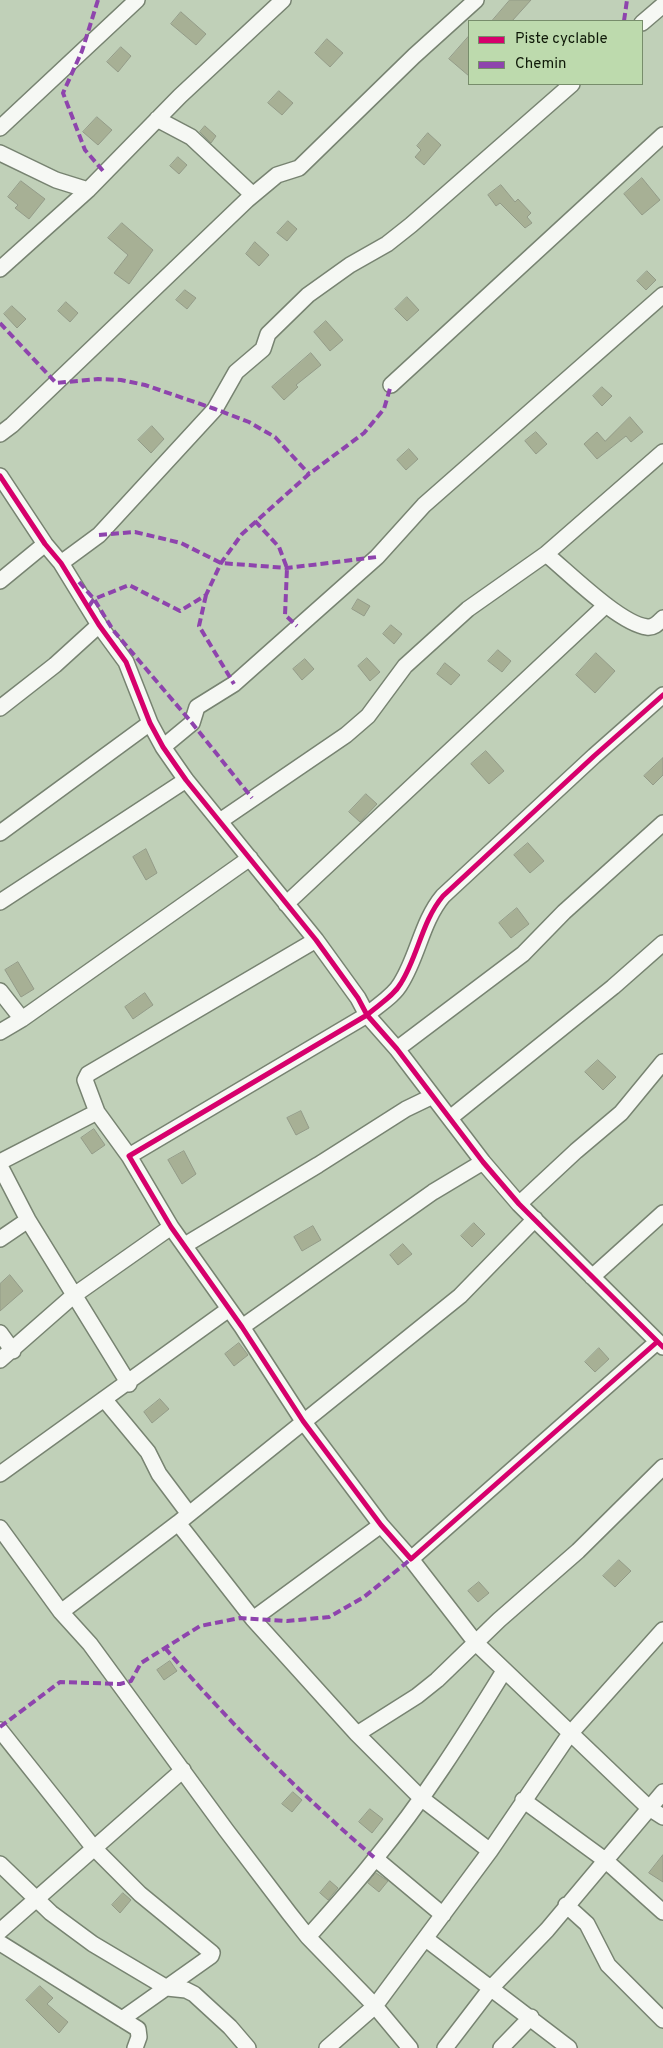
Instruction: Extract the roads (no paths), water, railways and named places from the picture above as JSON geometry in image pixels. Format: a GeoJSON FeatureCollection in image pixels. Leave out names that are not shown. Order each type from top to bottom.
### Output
{"type":"FeatureCollection","features":[{"type":"Feature","properties":{"kind":"street"},"geometry":{"type":"LineString","coordinates":[[0,128],[138,0]]}},
{"type":"Feature","properties":{"kind":"street"},"geometry":{"type":"LineString","coordinates":[[0,269],[88,190],[157,120],[283,0]]}},
{"type":"Feature","properties":{"kind":"street"},"geometry":{"type":"LineString","coordinates":[[0,434],[253,195],[276,175],[299,168],[414,56],[476,0]]}},
{"type":"Feature","properties":{"kind":"street"},"geometry":{"type":"LineString","coordinates":[[643,22],[663,5]]}},
{"type":"Feature","properties":{"kind":"street"},"geometry":{"type":"LineString","coordinates":[[61,563],[100,535],[215,409],[236,372],[263,348],[268,334],[308,295],[350,265],[387,244],[411,225],[571,85]]}},
{"type":"Feature","properties":{"kind":"street"},"geometry":{"type":"LineString","coordinates":[[157,120],[191,137],[253,195]]}},
{"type":"Feature","properties":{"kind":"street"},"geometry":{"type":"LineString","coordinates":[[392,386],[663,135]]}},
{"type":"Feature","properties":{"kind":"street"},"geometry":{"type":"LineString","coordinates":[[0,154],[56,180],[88,190]]}},
{"type":"Feature","properties":{"kind":"street"},"geometry":{"type":"LineString","coordinates":[[163,747],[192,722],[197,707],[234,684],[377,557],[424,505],[663,295]]}},
{"type":"Feature","properties":{"kind":"street"},"geometry":{"type":"LineString","coordinates":[[220,821],[346,735],[368,716],[404,666],[482,597],[546,554],[663,452]]}},
{"type":"Feature","properties":{"kind":"street"},"geometry":{"type":"LineString","coordinates":[[0,476],[45,544],[61,563],[99,625],[126,662],[150,723],[163,747],[186,780],[316,940],[358,998],[367,1015],[398,1049],[483,1162],[519,1204],[660,1345],[411,1559]]}},
{"type":"Feature","properties":{"kind":"street"},"geometry":{"type":"LineString","coordinates":[[0,581],[45,544]]}},
{"type":"Feature","properties":{"kind":"street"},"geometry":{"type":"LineString","coordinates":[[546,554],[606,605],[637,624],[648,627],[655,625],[663,618]]}},
{"type":"Feature","properties":{"kind":"street"},"geometry":{"type":"LineString","coordinates":[[286,904],[606,605]]}},
{"type":"Feature","properties":{"kind":"street"},"geometry":{"type":"LineString","coordinates":[[0,708],[55,665],[99,625]]}},
{"type":"Feature","properties":{"kind":"street"},"geometry":{"type":"LineString","coordinates":[[129,1156],[367,1015],[402,983],[430,915],[443,896],[586,762],[663,695]]}},
{"type":"Feature","properties":{"kind":"street"},"geometry":{"type":"LineString","coordinates":[[0,833],[150,723]]}},
{"type":"Feature","properties":{"kind":"street"},"geometry":{"type":"LineString","coordinates":[[0,902],[186,780]]}},
{"type":"Feature","properties":{"kind":"street"},"geometry":{"type":"LineString","coordinates":[[398,1049],[523,954],[564,912],[663,823]]}},
{"type":"Feature","properties":{"kind":"street"},"geometry":{"type":"LineString","coordinates":[[0,1032],[22,1019],[250,858]]}},
{"type":"Feature","properties":{"kind":"street"},"geometry":{"type":"LineString","coordinates":[[316,940],[88,1074],[85,1080],[98,1112],[129,1156],[171,1227],[242,1327],[303,1421],[381,1524],[411,1559],[476,1643],[569,1735],[649,1808],[663,1817]]}},
{"type":"Feature","properties":{"kind":"street"},"geometry":{"type":"LineString","coordinates":[[450,1118],[613,987],[663,943]]}},
{"type":"Feature","properties":{"kind":"street"},"geometry":{"type":"LineString","coordinates":[[0,991],[22,1019]]}},
{"type":"Feature","properties":{"kind":"street"},"geometry":{"type":"LineString","coordinates":[[519,1204],[576,1151],[621,1113],[663,1062]]}},
{"type":"Feature","properties":{"kind":"street"},"geometry":{"type":"LineString","coordinates":[[185,1245],[367,1135],[406,1108],[433,1096]]}},
{"type":"Feature","properties":{"kind":"street"},"geometry":{"type":"LineString","coordinates":[[98,1112],[0,1164],[28,1220],[73,1296],[129,1384]]}},
{"type":"Feature","properties":{"kind":"street"},"geometry":{"type":"LineString","coordinates":[[242,1327],[434,1192],[483,1162]]}},
{"type":"Feature","properties":{"kind":"street"},"geometry":{"type":"LineString","coordinates":[[592,1277],[663,1213]]}},
{"type":"Feature","properties":{"kind":"street"},"geometry":{"type":"LineString","coordinates":[[61,1612],[183,1519],[460,1296],[535,1219]]}},
{"type":"Feature","properties":{"kind":"street"},"geometry":{"type":"LineString","coordinates":[[0,1239],[28,1220]]}},
{"type":"Feature","properties":{"kind":"street"},"geometry":{"type":"LineString","coordinates":[[0,1360],[13,1351],[73,1296],[171,1227]]}},
{"type":"Feature","properties":{"kind":"street"},"geometry":{"type":"LineString","coordinates":[[0,1474],[104,1399],[129,1384],[229,1309]]}},
{"type":"Feature","properties":{"kind":"street"},"geometry":{"type":"LineString","coordinates":[[0,1333],[13,1351]]}},
{"type":"Feature","properties":{"kind":"street"},"geometry":{"type":"LineString","coordinates":[[104,1399],[148,1452],[183,1519],[253,1619],[358,1734],[421,1798],[490,1851]]}},
{"type":"Feature","properties":{"kind":"street"},"geometry":{"type":"LineString","coordinates":[[358,1734],[417,1696],[578,1551],[663,1467]]}},
{"type":"Feature","properties":{"kind":"street"},"geometry":{"type":"LineString","coordinates":[[253,1619],[381,1524]]}},
{"type":"Feature","properties":{"kind":"street"},"geometry":{"type":"LineString","coordinates":[[0,1528],[61,1612],[90,1644],[239,1849],[308,1937],[375,2006],[410,2048]]}},
{"type":"Feature","properties":{"kind":"street"},"geometry":{"type":"LineString","coordinates":[[327,2048],[375,2006],[490,1851],[569,1735],[663,1630]]}},
{"type":"Feature","properties":{"kind":"street"},"geometry":{"type":"LineString","coordinates":[[308,1937],[376,1859],[421,1798],[504,1671]]}},
{"type":"Feature","properties":{"kind":"street"},"geometry":{"type":"LineString","coordinates":[[0,1730],[93,1847],[140,1894],[211,1952],[211,1956],[122,2019]]}},
{"type":"Feature","properties":{"kind":"street"},"geometry":{"type":"LineString","coordinates":[[0,1931],[93,1847],[183,1770]]}},
{"type":"Feature","properties":{"kind":"street"},"geometry":{"type":"LineString","coordinates":[[445,2048],[491,1988],[540,1937],[663,1792]]}},
{"type":"Feature","properties":{"kind":"street"},"geometry":{"type":"LineString","coordinates":[[523,1800],[606,1860],[663,1912]]}},
{"type":"Feature","properties":{"kind":"street"},"geometry":{"type":"LineString","coordinates":[[376,1859],[443,1916]]}},
{"type":"Feature","properties":{"kind":"street"},"geometry":{"type":"LineString","coordinates":[[0,1864],[35,1900],[64,1924],[93,1944],[167,1988],[186,1990],[194,1994],[230,2027],[248,2048]]}},
{"type":"Feature","properties":{"kind":"street"},"geometry":{"type":"LineString","coordinates":[[566,1905],[588,1924],[608,1965],[663,2020]]}},
{"type":"Feature","properties":{"kind":"street"},"geometry":{"type":"LineString","coordinates":[[426,1939],[531,2017],[569,2048]]}},
{"type":"Feature","properties":{"kind":"street"},"geometry":{"type":"LineString","coordinates":[[0,1943],[138,2029],[139,2037],[135,2048]]}},
{"type":"Feature","properties":{"kind":"street"},"geometry":{"type":"LineString","coordinates":[[501,2048],[531,2017]]}}]}
